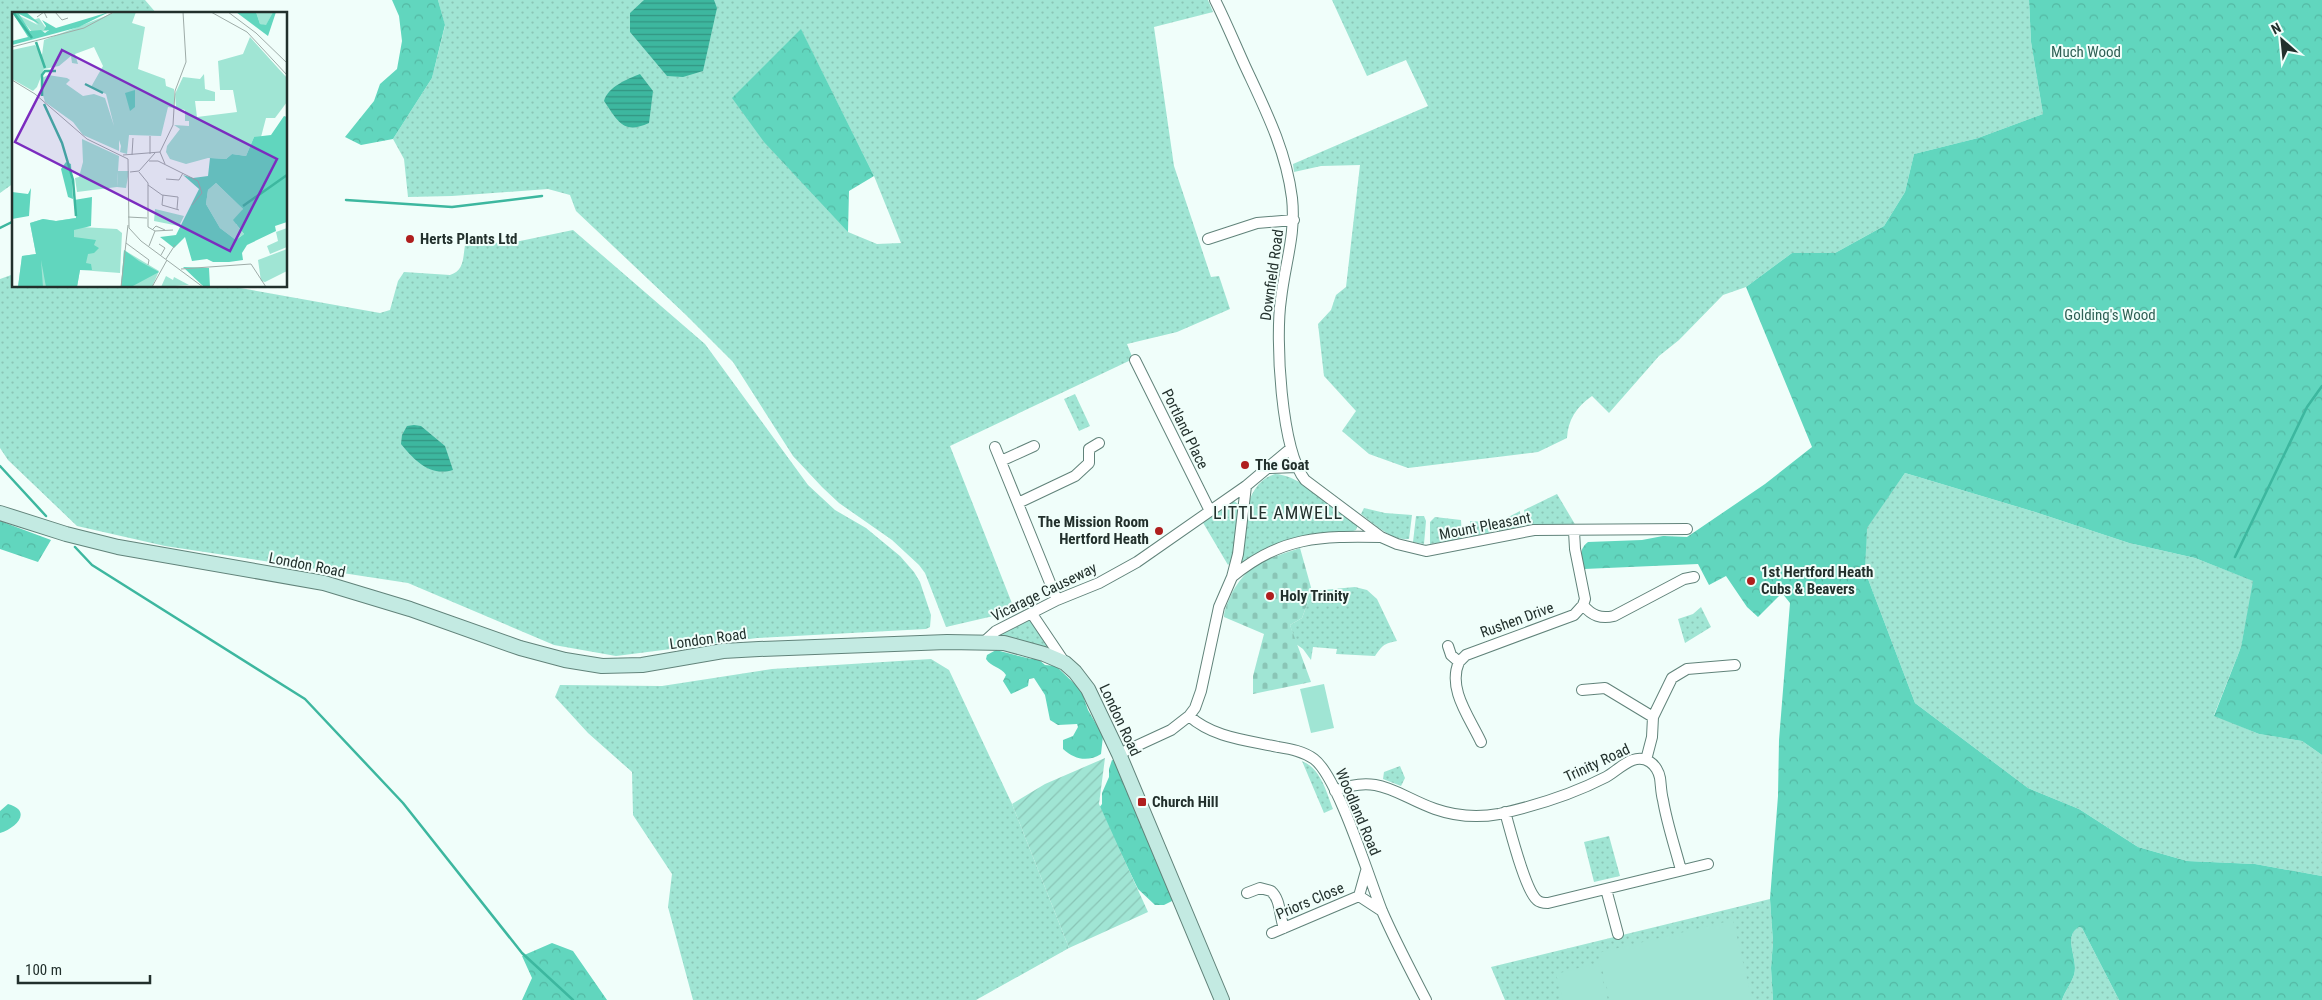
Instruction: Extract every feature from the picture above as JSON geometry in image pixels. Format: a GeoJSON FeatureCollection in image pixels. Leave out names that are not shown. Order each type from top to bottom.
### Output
{"type":"FeatureCollection","features":[{"type":"Feature","properties":{"kind":"main road","name":"London Road"},"geometry":{"type":"LineString","coordinates":[[0,514],[118,547],[324,582],[528,650],[565,660],[602,666],[642,665],[722,652],[759,649],[984,642],[1023,647],[1066,663],[1079,676],[1088,689],[1119,754],[1222,1000]]}},
{"type":"Feature","properties":{"kind":"street","name":"Downfield Road"},"geometry":{"type":"LineString","coordinates":[[1216,0],[1280,143],[1292,196],[1293,235],[1280,308],[1280,372],[1290,449],[1297,467]]}},
{"type":"Feature","properties":{"kind":"street"},"geometry":{"type":"LineString","coordinates":[[1208,239],[1257,223],[1294,220]]}},
{"type":"Feature","properties":{"kind":"street","name":"Portland Place"},"geometry":{"type":"LineString","coordinates":[[1135,360],[1210,510]]}},
{"type":"Feature","properties":{"kind":"street"},"geometry":{"type":"LineString","coordinates":[[1018,503],[1080,472],[1089,463],[1089,449],[1099,444]]}},
{"type":"Feature","properties":{"kind":"street"},"geometry":{"type":"LineString","coordinates":[[1001,461],[1034,446]]}},
{"type":"Feature","properties":{"kind":"street"},"geometry":{"type":"LineString","coordinates":[[994,447],[1057,600]]}},
{"type":"Feature","properties":{"kind":"street","name":"Vicarage Causeway"},"geometry":{"type":"LineString","coordinates":[[984,642],[996,631],[1057,600],[1099,583],[1129,566],[1246,486],[1290,449]]}},
{"type":"Feature","properties":{"kind":"street"},"geometry":{"type":"LineString","coordinates":[[1269,468],[1297,467]]}},
{"type":"Feature","properties":{"kind":"street","name":"Mount Pleasant"},"geometry":{"type":"LineString","coordinates":[[1297,467],[1311,486],[1381,536],[1397,544],[1432,551],[1525,532],[1687,529]]}},
{"type":"Feature","properties":{"kind":"street"},"geometry":{"type":"LineString","coordinates":[[1119,754],[1171,730],[1189,716],[1201,690],[1219,608],[1232,576],[1238,554],[1246,486]]}},
{"type":"Feature","properties":{"kind":"street"},"geometry":{"type":"LineString","coordinates":[[1574,531],[1575,550],[1585,594],[1583,605],[1593,615],[1606,618],[1614,616],[1684,579],[1694,577]]}},
{"type":"Feature","properties":{"kind":"street","name":"Mount Pleasant"},"geometry":{"type":"LineString","coordinates":[[1232,576],[1252,562],[1294,542],[1313,538],[1381,536]]}},
{"type":"Feature","properties":{"kind":"street","name":"Rushen Drive"},"geometry":{"type":"LineString","coordinates":[[1459,662],[1466,655],[1574,615],[1583,605]]}},
{"type":"Feature","properties":{"kind":"street"},"geometry":{"type":"LineString","coordinates":[[1032,614],[1066,663]]}},
{"type":"Feature","properties":{"kind":"street"},"geometry":{"type":"LineString","coordinates":[[1448,646],[1451,655],[1459,662],[1454,678],[1455,685],[1481,742]]}},
{"type":"Feature","properties":{"kind":"street"},"geometry":{"type":"LineString","coordinates":[[1646,760],[1652,737],[1653,716],[1668,685],[1677,673],[1693,668],[1735,665]]}},
{"type":"Feature","properties":{"kind":"street"},"geometry":{"type":"LineString","coordinates":[[1582,690],[1605,688],[1653,716]]}},
{"type":"Feature","properties":{"kind":"street","name":"Woodland Road"},"geometry":{"type":"LineString","coordinates":[[1189,716],[1202,727],[1217,734],[1306,754],[1314,759],[1323,769],[1335,791],[1382,911],[1426,1000]]}},
{"type":"Feature","properties":{"kind":"street","name":"Trinity Road"},"geometry":{"type":"LineString","coordinates":[[1335,791],[1356,784],[1377,784],[1400,792],[1434,808],[1462,815],[1479,816],[1505,812],[1570,793],[1608,776],[1632,760],[1646,760],[1654,766],[1660,777],[1665,813],[1682,870]]}},
{"type":"Feature","properties":{"kind":"street"},"geometry":{"type":"LineString","coordinates":[[1505,812],[1521,866],[1533,895],[1537,900],[1548,903],[1708,864]]}},
{"type":"Feature","properties":{"kind":"street","name":"Priors Close"},"geometry":{"type":"LineString","coordinates":[[1359,896],[1366,871]]}},
{"type":"Feature","properties":{"kind":"street"},"geometry":{"type":"LineString","coordinates":[[1247,892],[1260,888],[1271,891],[1278,900],[1280,917],[1284,928]]}},
{"type":"Feature","properties":{"kind":"street"},"geometry":{"type":"LineString","coordinates":[[1606,889],[1618,934]]}},
{"type":"Feature","properties":{"kind":"street","name":"Priors Close"},"geometry":{"type":"LineString","coordinates":[[1359,896],[1382,911]]}},
{"type":"Feature","properties":{"kind":"street","name":"Priors Close"},"geometry":{"type":"LineString","coordinates":[[1272,933],[1359,896]]}},
{"type":"Feature","properties":{"kind":"green space"},"geometry":{"type":"Polygon","coordinates":[[[0,0],[145,0],[155,12],[12,12],[12,184],[0,193],[0,0]]]}},
{"type":"Feature","properties":{"kind":"green space"},"geometry":{"type":"Polygon","coordinates":[[[392,0],[438,0],[445,25],[432,78],[393,139],[361,145],[345,137],[374,101],[380,84],[397,69],[402,41],[399,16],[392,0]]]}},
{"type":"Feature","properties":{"kind":"green space"},"geometry":{"type":"Polygon","coordinates":[[[438,0],[1208,0],[1213,12],[1154,27],[1174,166],[1211,277],[1219,276],[1230,309],[1177,332],[1127,344],[1133,359],[950,446],[1015,611],[946,627],[925,573],[919,565],[892,540],[839,503],[822,487],[793,456],[733,362],[576,211],[570,195],[548,189],[452,196],[408,197],[404,159],[393,139],[432,78],[445,26],[438,0]],[[801,30],[848,232],[877,244],[901,243],[874,176],[801,30]]]}},
{"type":"Feature","properties":{"kind":"green space"},"geometry":{"type":"Polygon","coordinates":[[[1332,0],[2029,0],[2031,42],[2043,114],[1978,138],[1914,154],[1905,192],[1884,226],[1835,253],[1792,253],[1746,287],[1723,295],[1679,340],[1659,356],[1609,413],[1592,396],[1581,405],[1571,420],[1567,438],[1538,452],[1408,468],[1369,454],[1342,431],[1356,411],[1324,376],[1318,324],[1331,310],[1336,295],[1346,287],[1360,165],[1321,166],[1294,172],[1293,164],[1428,106],[1406,60],[1367,76],[1332,0]]]}},
{"type":"Feature","properties":{"kind":"green space","name":"Golding's Wood"},"geometry":{"type":"Polygon","coordinates":[[[2029,0],[2322,0],[2322,755],[2302,741],[2259,734],[2214,716],[2241,647],[2253,581],[2195,558],[2129,543],[2035,512],[1905,473],[1867,528],[1865,571],[1915,703],[2028,788],[2079,809],[2138,847],[2187,861],[2255,864],[2322,876],[2322,1000],[2119,1000],[2082,928],[2079,927],[2074,931],[2071,942],[2075,969],[2074,975],[2062,1000],[1773,1000],[1771,968],[1773,942],[1770,899],[1778,796],[1779,740],[1790,603],[1782,593],[1758,617],[1747,607],[1726,576],[1709,585],[1698,564],[1584,569],[1581,558],[1582,551],[1588,542],[1642,540],[1663,536],[1687,537],[1765,484],[1812,447],[1746,287],[1792,253],[1835,253],[1884,226],[1905,192],[1914,154],[1978,138],[2043,114],[2031,42],[2029,0]]]}},
{"type":"Feature","properties":{"kind":"green space"},"geometry":{"type":"Polygon","coordinates":[[[801,29],[874,176],[849,191],[848,232],[764,142],[732,98],[801,29]]]}},
{"type":"Feature","properties":{"kind":"green space"},"geometry":{"type":"Polygon","coordinates":[[[573,230],[705,344],[808,485],[835,510],[866,528],[900,556],[914,572],[920,582],[931,615],[930,627],[926,629],[757,638],[616,656],[554,645],[408,583],[165,546],[77,526],[8,460],[0,448],[0,279],[12,275],[12,288],[240,288],[380,313],[390,310],[398,281],[404,272],[450,275],[458,270],[462,263],[465,245],[520,241],[573,230]]]}},
{"type":"Feature","properties":{"kind":"green space"},"geometry":{"type":"Polygon","coordinates":[[[1075,394],[1090,426],[1079,431],[1064,399],[1075,394]]]}},
{"type":"Feature","properties":{"kind":"green space"},"geometry":{"type":"Polygon","coordinates":[[[1905,473],[2035,512],[2129,543],[2195,558],[2254,581],[2241,647],[2214,715],[2259,734],[2302,741],[2322,755],[2322,876],[2255,864],[2187,861],[2138,847],[2079,809],[2028,788],[1915,703],[1865,571],[1866,528],[1905,473]]]}},
{"type":"Feature","properties":{"kind":"green space"},"geometry":{"type":"Polygon","coordinates":[[[1275,474],[1285,476],[1305,485],[1353,520],[1358,525],[1356,530],[1341,534],[1294,539],[1251,559],[1240,562],[1246,511],[1250,499],[1256,488],[1264,480],[1275,474]]]}},
{"type":"Feature","properties":{"kind":"green space"},"geometry":{"type":"Polygon","coordinates":[[[1557,494],[1576,526],[1527,526],[1524,510],[1557,494]]]}},
{"type":"Feature","properties":{"kind":"green space"},"geometry":{"type":"Polygon","coordinates":[[[1233,500],[1239,505],[1232,561],[1228,565],[1202,521],[1233,500]]]}},
{"type":"Feature","properties":{"kind":"green space"},"geometry":{"type":"Polygon","coordinates":[[[1364,508],[1385,513],[1412,515],[1409,539],[1390,535],[1377,527],[1361,514],[1364,508]]]}},
{"type":"Feature","properties":{"kind":"green space"},"geometry":{"type":"Polygon","coordinates":[[[1520,511],[1521,527],[1499,531],[1499,522],[1520,511]]]}},
{"type":"Feature","properties":{"kind":"green space"},"geometry":{"type":"Polygon","coordinates":[[[1416,516],[1424,516],[1426,521],[1424,544],[1413,542],[1416,516]]]}},
{"type":"Feature","properties":{"kind":"green space"},"geometry":{"type":"Polygon","coordinates":[[[1435,517],[1461,520],[1462,539],[1430,544],[1430,522],[1435,517]]]}},
{"type":"Feature","properties":{"kind":"green space"},"geometry":{"type":"Polygon","coordinates":[[[0,521],[51,540],[38,562],[0,549],[0,521]]]}},
{"type":"Feature","properties":{"kind":"green space"},"geometry":{"type":"Polygon","coordinates":[[[1470,521],[1489,522],[1492,532],[1472,537],[1470,521]]]}},
{"type":"Feature","properties":{"kind":"green space"},"geometry":{"type":"Polygon","coordinates":[[[1300,548],[1312,591],[1302,618],[1290,625],[1311,682],[1253,694],[1253,676],[1264,634],[1224,617],[1225,609],[1237,584],[1251,569],[1268,559],[1300,548]]]}},
{"type":"Feature","properties":{"kind":"green space"},"geometry":{"type":"Polygon","coordinates":[[[1355,587],[1367,590],[1377,599],[1397,641],[1384,646],[1375,656],[1336,654],[1337,649],[1313,647],[1311,660],[1303,649],[1296,644],[1290,625],[1302,618],[1312,591],[1355,587]]]}},
{"type":"Feature","properties":{"kind":"green space"},"geometry":{"type":"Polygon","coordinates":[[[1701,607],[1711,627],[1685,643],[1678,619],[1693,614],[1701,607]]]}},
{"type":"Feature","properties":{"kind":"green space"},"geometry":{"type":"Polygon","coordinates":[[[1030,619],[1050,649],[998,637],[998,635],[1030,619]]]}},
{"type":"Feature","properties":{"kind":"green space"},"geometry":{"type":"Polygon","coordinates":[[[996,650],[1031,659],[1037,658],[1045,665],[1056,666],[1081,690],[1088,710],[1103,736],[1101,754],[1096,757],[1082,759],[1072,756],[1063,749],[1063,740],[1073,736],[1078,727],[1077,724],[1058,725],[1050,720],[1045,695],[1034,678],[1029,679],[1028,686],[1011,694],[1003,681],[1006,675],[986,659],[987,655],[996,650]]]}},
{"type":"Feature","properties":{"kind":"green space"},"geometry":{"type":"Polygon","coordinates":[[[931,659],[949,670],[1012,804],[1069,948],[976,1000],[693,1000],[668,907],[672,874],[633,815],[632,772],[588,733],[555,697],[560,685],[662,686],[772,669],[931,659]]]}},
{"type":"Feature","properties":{"kind":"green space"},"geometry":{"type":"Polygon","coordinates":[[[1324,684],[1334,728],[1311,733],[1300,689],[1324,684]]]}},
{"type":"Feature","properties":{"kind":"green space"},"geometry":{"type":"Polygon","coordinates":[[[1105,758],[1099,804],[1148,912],[1069,948],[1012,804],[1045,784],[1105,758]]]}},
{"type":"Feature","properties":{"kind":"green space"},"geometry":{"type":"Polygon","coordinates":[[[1112,760],[1117,761],[1121,768],[1160,871],[1166,877],[1165,882],[1172,889],[1172,901],[1164,905],[1155,905],[1138,889],[1099,808],[1102,804],[1102,793],[1109,777],[1112,760]]]}},
{"type":"Feature","properties":{"kind":"green space"},"geometry":{"type":"Polygon","coordinates":[[[1302,761],[1314,769],[1318,775],[1333,809],[1324,813],[1302,761]]]}},
{"type":"Feature","properties":{"kind":"green space"},"geometry":{"type":"Polygon","coordinates":[[[1400,766],[1405,778],[1401,786],[1383,779],[1384,772],[1400,766]]]}},
{"type":"Feature","properties":{"kind":"green space"},"geometry":{"type":"Polygon","coordinates":[[[8,804],[20,811],[21,815],[12,827],[0,833],[0,811],[8,804]]]}},
{"type":"Feature","properties":{"kind":"green space"},"geometry":{"type":"Polygon","coordinates":[[[1609,836],[1620,876],[1594,882],[1584,842],[1609,836]]]}},
{"type":"Feature","properties":{"kind":"green space"},"geometry":{"type":"Polygon","coordinates":[[[1770,899],[1773,942],[1771,968],[1773,1000],[1505,1000],[1491,967],[1770,899]]]}},
{"type":"Feature","properties":{"kind":"green space"},"geometry":{"type":"Polygon","coordinates":[[[1733,920],[1752,1000],[1610,1000],[1598,953],[1733,920]]]}},
{"type":"Feature","properties":{"kind":"green space"},"geometry":{"type":"Polygon","coordinates":[[[2079,927],[2082,928],[2119,1000],[2062,1000],[2074,975],[2075,969],[2071,942],[2074,931],[2079,927]]]}},
{"type":"Feature","properties":{"kind":"green space"},"geometry":{"type":"Polygon","coordinates":[[[552,943],[573,951],[607,1000],[522,1000],[532,978],[522,956],[552,943]]]}},
{"type":"Feature","properties":{"kind":"green space"},"geometry":{"type":"Polygon","coordinates":[[[1598,963],[1608,1000],[1563,1000],[1556,974],[1598,963]]]}},
{"type":"Feature","properties":{"kind":"shaded area"},"geometry":{"type":"Polygon","coordinates":[[[644,0],[714,0],[717,8],[703,71],[683,77],[667,76],[630,32],[630,13],[644,0]]]}},
{"type":"Feature","properties":{"kind":"shaded area"},"geometry":{"type":"Polygon","coordinates":[[[640,74],[653,91],[649,123],[627,127],[618,120],[604,101],[609,92],[614,88],[640,74]]]}},
{"type":"Feature","properties":{"kind":"shaded area"},"geometry":{"type":"Polygon","coordinates":[[[407,426],[421,426],[445,446],[453,470],[445,472],[430,469],[423,466],[406,450],[401,444],[402,435],[407,426]]]}},
{"type":"Feature","properties":{"kind":"waterway"},"geometry":{"type":"LineString","coordinates":[[346,200],[452,207],[542,196]]}},
{"type":"Feature","properties":{"kind":"waterway"},"geometry":{"type":"LineString","coordinates":[[0,228],[12,222]]}},
{"type":"Feature","properties":{"kind":"waterway"},"geometry":{"type":"LineString","coordinates":[[2235,557],[2307,407],[2322,386]]}},
{"type":"Feature","properties":{"kind":"waterway"},"geometry":{"type":"LineString","coordinates":[[0,466],[46,516]]}},
{"type":"Feature","properties":{"kind":"waterway"},"geometry":{"type":"LineString","coordinates":[[75,547],[92,565],[305,699],[403,803],[522,953],[573,1000]]}},
{"type":"Feature","properties":{"kind":"place","name":"Herts Plants Ltd"},"geometry":{"type":"Point","coordinates":[410,239]}},
{"type":"Feature","properties":{"kind":"place","name":"The Goat"},"geometry":{"type":"Point","coordinates":[1245,465]}},
{"type":"Feature","properties":{"kind":"place","name":"The Mission Room Hertford Heath"},"geometry":{"type":"Point","coordinates":[1159,531]}},
{"type":"Feature","properties":{"kind":"place","name":"1st Hertford Heath Cubs & Beavers"},"geometry":{"type":"Point","coordinates":[1751,581]}},
{"type":"Feature","properties":{"kind":"place","name":"Holy Trinity"},"geometry":{"type":"Point","coordinates":[1270,596]}},
{"type":"Feature","properties":{"kind":"place","name":"Church Hill"},"geometry":{"type":"Point","coordinates":[1142,802]}},
{"type":"Feature","properties":{"kind":"district","name":"LITTLE AMWELL"},"geometry":{"type":"Point","coordinates":[1278,513]}},
{"type":"Feature","properties":{"kind":"park label","name":"Much Wood"},"geometry":{"type":"Point","coordinates":[2086,52]}}]}
